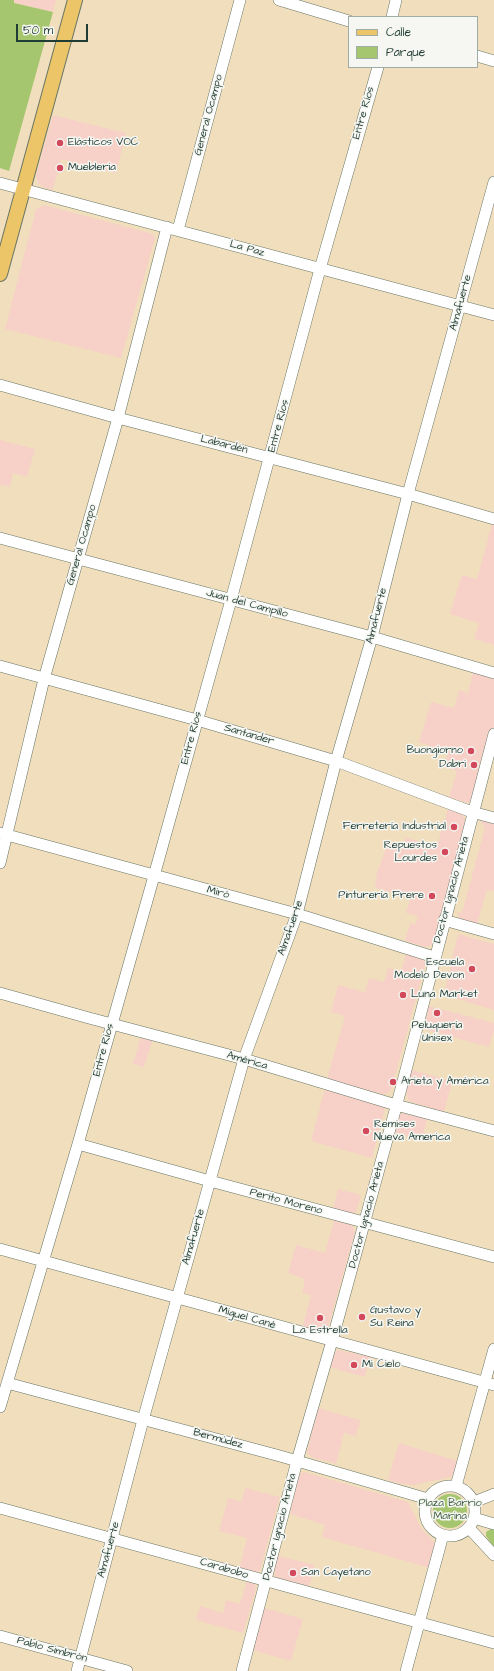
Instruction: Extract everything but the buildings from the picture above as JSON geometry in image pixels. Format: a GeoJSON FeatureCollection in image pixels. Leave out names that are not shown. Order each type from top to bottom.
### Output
{"type":"FeatureCollection","features":[{"type":"Feature","properties":{"kind":"main road"},"geometry":{"type":"LineString","coordinates":[[0,274],[75,0]]}},
{"type":"Feature","properties":{"kind":"street","name":"General Ocampo"},"geometry":{"type":"LineString","coordinates":[[178,230],[240,0]]}},
{"type":"Feature","properties":{"kind":"street"},"geometry":{"type":"LineString","coordinates":[[279,0],[348,21]]}},
{"type":"Feature","properties":{"kind":"street"},"geometry":{"type":"LineString","coordinates":[[392,16],[396,0]]}},
{"type":"Feature","properties":{"kind":"street"},"geometry":{"type":"LineString","coordinates":[[478,56],[494,61]]}},
{"type":"Feature","properties":{"kind":"street","name":"Entre Ríos"},"geometry":{"type":"LineString","coordinates":[[0,1407],[78,1144],[154,876],[231,600],[320,269],[378,68]]}},
{"type":"Feature","properties":{"kind":"street","name":"Almafuerte"},"geometry":{"type":"LineString","coordinates":[[76,1671],[143,1420],[244,1059],[297,914],[336,761],[372,637],[408,494],[494,182]]}},
{"type":"Feature","properties":{"kind":"street","name":"La Paz"},"geometry":{"type":"LineString","coordinates":[[0,183],[494,315]]}},
{"type":"Feature","properties":{"kind":"street","name":"General Ocampo"},"geometry":{"type":"LineString","coordinates":[[0,863],[4,834],[44,679],[118,418],[167,227]]}},
{"type":"Feature","properties":{"kind":"street","name":"Labardén"},"geometry":{"type":"LineString","coordinates":[[0,384],[118,418],[408,494],[494,519]]}},
{"type":"Feature","properties":{"kind":"street","name":"Juan del Campillo"},"geometry":{"type":"LineString","coordinates":[[0,538],[372,637],[494,673]]}},
{"type":"Feature","properties":{"kind":"street","name":"Santander"},"geometry":{"type":"LineString","coordinates":[[0,666],[197,720],[336,761],[472,812],[494,818]]}},
{"type":"Feature","properties":{"kind":"street","name":"Doctor Ignacio Arieta"},"geometry":{"type":"LineString","coordinates":[[242,1671],[297,1461],[332,1341],[396,1105],[472,812],[494,734]]}},
{"type":"Feature","properties":{"kind":"street","name":"Miró"},"geometry":{"type":"LineString","coordinates":[[4,834],[297,914],[434,957]]}},
{"type":"Feature","properties":{"kind":"street"},"geometry":{"type":"LineString","coordinates":[[444,920],[494,934]]}},
{"type":"Feature","properties":{"kind":"street","name":"América"},"geometry":{"type":"LineString","coordinates":[[0,993],[244,1059],[396,1105],[494,1131]]}},
{"type":"Feature","properties":{"kind":"street","name":"Perito Moreno"},"geometry":{"type":"LineString","coordinates":[[78,1144],[210,1182],[494,1257]]}},
{"type":"Feature","properties":{"kind":"street","name":"Miguel Cané"},"geometry":{"type":"LineString","coordinates":[[0,1249],[490,1384]]}},
{"type":"Feature","properties":{"kind":"street"},"geometry":{"type":"LineString","coordinates":[[456,1486],[490,1384],[494,1349]]}},
{"type":"Feature","properties":{"kind":"street","name":"Bermúdez"},"geometry":{"type":"LineString","coordinates":[[7,1382],[297,1461],[428,1499]]}},
{"type":"Feature","properties":{"kind":"street"},"geometry":{"type":"LineString","coordinates":[[456,1486],[466,1492],[474,1502],[475,1514],[472,1523],[463,1533],[456,1536],[443,1535],[434,1530],[429,1524],[426,1515],[428,1499],[434,1492],[442,1487],[456,1486]]}},
{"type":"Feature","properties":{"kind":"street"},"geometry":{"type":"LineString","coordinates":[[474,1502],[494,1494]]}},
{"type":"Feature","properties":{"kind":"street","name":"Carabobo"},"geometry":{"type":"LineString","coordinates":[[0,1508],[494,1642]]}},
{"type":"Feature","properties":{"kind":"street"},"geometry":{"type":"LineString","coordinates":[[472,1523],[494,1524]]}},
{"type":"Feature","properties":{"kind":"street"},"geometry":{"type":"LineString","coordinates":[[472,1523],[494,1555]]}},
{"type":"Feature","properties":{"kind":"street"},"geometry":{"type":"LineString","coordinates":[[406,1671],[443,1535]]}},
{"type":"Feature","properties":{"kind":"street","name":"Pablo Simbrón"},"geometry":{"type":"LineString","coordinates":[[0,1636],[127,1671]]}},
{"type":"Feature","properties":{"kind":"shaded area"},"geometry":{"type":"Polygon","coordinates":[[[14,0],[56,0],[53,12],[13,3],[14,0]]]}},
{"type":"Feature","properties":{"kind":"shaded area"},"geometry":{"type":"Polygon","coordinates":[[[53,115],[126,133],[116,173],[61,159],[53,190],[43,187],[38,183],[36,175],[53,115]]]}},
{"type":"Feature","properties":{"kind":"shaded area"},"geometry":{"type":"Polygon","coordinates":[[[44,205],[153,234],[155,238],[121,358],[5,329],[36,209],[44,205]]]}},
{"type":"Feature","properties":{"kind":"shaded area"},"geometry":{"type":"Polygon","coordinates":[[[0,440],[35,449],[27,477],[13,473],[10,487],[0,485],[0,440]]]}},
{"type":"Feature","properties":{"kind":"shaded area"},"geometry":{"type":"Polygon","coordinates":[[[493,521],[494,645],[474,639],[479,623],[450,614],[462,575],[477,579],[493,521]]]}},
{"type":"Feature","properties":{"kind":"shaded area"},"geometry":{"type":"Polygon","coordinates":[[[474,668],[494,674],[494,726],[474,799],[468,803],[449,797],[457,771],[444,767],[448,752],[419,742],[431,702],[454,708],[459,690],[468,693],[474,668]]]}},
{"type":"Feature","properties":{"kind":"shaded area"},"geometry":{"type":"Polygon","coordinates":[[[448,809],[461,813],[467,822],[435,942],[432,945],[425,947],[405,941],[410,923],[415,924],[418,916],[406,913],[411,897],[375,888],[377,873],[387,846],[401,851],[406,838],[437,846],[448,809]]]}},
{"type":"Feature","properties":{"kind":"shaded area"},"geometry":{"type":"Polygon","coordinates":[[[481,822],[494,822],[494,891],[487,890],[477,925],[460,919],[457,912],[462,913],[485,828],[481,822]]]}},
{"type":"Feature","properties":{"kind":"shaded area","name":"Escuela Modelo Devon"},"geometry":{"type":"Polygon","coordinates":[[[458,934],[494,944],[494,1010],[444,995],[458,934]]]}},
{"type":"Feature","properties":{"kind":"shaded area"},"geometry":{"type":"Polygon","coordinates":[[[407,951],[425,959],[426,962],[391,1090],[387,1094],[382,1094],[327,1079],[345,1016],[331,1012],[338,985],[365,992],[369,978],[384,982],[388,968],[401,971],[407,951]]]}},
{"type":"Feature","properties":{"kind":"shaded area"},"geometry":{"type":"Polygon","coordinates":[[[429,1006],[494,1023],[494,1030],[489,1047],[423,1029],[429,1006]]]}},
{"type":"Feature","properties":{"kind":"shaded area"},"geometry":{"type":"Polygon","coordinates":[[[141,1036],[153,1039],[144,1067],[133,1064],[141,1036]]]}},
{"type":"Feature","properties":{"kind":"shaded area"},"geometry":{"type":"Polygon","coordinates":[[[412,1070],[452,1081],[444,1112],[409,1101],[406,1091],[412,1070]]]}},
{"type":"Feature","properties":{"kind":"shaded area"},"geometry":{"type":"Polygon","coordinates":[[[325,1088],[383,1105],[385,1109],[372,1158],[311,1141],[325,1088]]]}},
{"type":"Feature","properties":{"kind":"shaded area"},"geometry":{"type":"Polygon","coordinates":[[[404,1112],[428,1117],[421,1140],[395,1132],[400,1115],[404,1112]]]}},
{"type":"Feature","properties":{"kind":"shaded area"},"geometry":{"type":"Polygon","coordinates":[[[338,1189],[361,1195],[356,1212],[353,1214],[333,1209],[338,1189]]]}},
{"type":"Feature","properties":{"kind":"shaded area"},"geometry":{"type":"Polygon","coordinates":[[[335,1217],[352,1224],[355,1232],[327,1331],[324,1334],[302,1329],[311,1295],[302,1293],[305,1279],[288,1273],[296,1245],[325,1253],[335,1217]]]}},
{"type":"Feature","properties":{"kind":"shaded area"},"geometry":{"type":"Polygon","coordinates":[[[338,1350],[370,1357],[365,1377],[329,1367],[333,1354],[338,1350]]]}},
{"type":"Feature","properties":{"kind":"shaded area"},"geometry":{"type":"Polygon","coordinates":[[[318,1408],[360,1420],[356,1436],[344,1433],[336,1464],[311,1457],[307,1452],[318,1408]]]}},
{"type":"Feature","properties":{"kind":"shaded area"},"geometry":{"type":"Polygon","coordinates":[[[399,1443],[458,1461],[453,1475],[451,1477],[413,1485],[388,1480],[399,1443]]]}},
{"type":"Feature","properties":{"kind":"shaded area"},"geometry":{"type":"Polygon","coordinates":[[[304,1472],[408,1502],[421,1528],[434,1542],[435,1546],[430,1568],[322,1537],[325,1525],[290,1514],[299,1474],[304,1472]]]}},
{"type":"Feature","properties":{"kind":"shaded area"},"geometry":{"type":"Polygon","coordinates":[[[245,1488],[280,1497],[260,1570],[258,1572],[239,1569],[247,1538],[219,1531],[228,1498],[241,1502],[245,1488]]]}},
{"type":"Feature","properties":{"kind":"shaded area"},"geometry":{"type":"Polygon","coordinates":[[[278,1556],[315,1565],[309,1587],[277,1578],[273,1571],[278,1556]]]}},
{"type":"Feature","properties":{"kind":"shaded area"},"geometry":{"type":"Polygon","coordinates":[[[247,1580],[255,1585],[256,1589],[243,1633],[196,1620],[200,1606],[223,1613],[226,1600],[240,1604],[247,1580]]]}},
{"type":"Feature","properties":{"kind":"shaded area"},"geometry":{"type":"Polygon","coordinates":[[[264,1608],[303,1619],[291,1661],[252,1650],[264,1608]]]}},
{"type":"Feature","properties":{"kind":"green space"},"geometry":{"type":"Polygon","coordinates":[[[0,0],[14,0],[14,3],[53,12],[9,171],[0,168],[0,0]]]}},
{"type":"Feature","properties":{"kind":"green space","name":"Plaza Barrio Marina"},"geometry":{"type":"Polygon","coordinates":[[[447,1494],[453,1494],[457,1495],[464,1501],[467,1511],[466,1518],[460,1525],[453,1528],[447,1528],[443,1527],[436,1521],[433,1514],[433,1508],[434,1504],[440,1497],[447,1494]]]}},
{"type":"Feature","properties":{"kind":"green space"},"geometry":{"type":"Polygon","coordinates":[[[494,1529],[494,1547],[486,1536],[486,1532],[494,1529]]]}},
{"type":"Feature","properties":{"kind":"place","name":"Elásticos VOC"},"geometry":{"type":"Point","coordinates":[60,143]}},
{"type":"Feature","properties":{"kind":"place","name":"Muebleria"},"geometry":{"type":"Point","coordinates":[60,168]}},
{"type":"Feature","properties":{"kind":"place","name":"Buongiorno"},"geometry":{"type":"Point","coordinates":[471,751]}},
{"type":"Feature","properties":{"kind":"place","name":"Dabri"},"geometry":{"type":"Point","coordinates":[474,765]}},
{"type":"Feature","properties":{"kind":"place","name":"Ferretería Industrial"},"geometry":{"type":"Point","coordinates":[454,827]}},
{"type":"Feature","properties":{"kind":"place","name":"Repuestos Lourdes"},"geometry":{"type":"Point","coordinates":[445,852]}},
{"type":"Feature","properties":{"kind":"place","name":"Pinturería Frere"},"geometry":{"type":"Point","coordinates":[432,896]}},
{"type":"Feature","properties":{"kind":"place","name":"Escuela Modelo Devon"},"geometry":{"type":"Point","coordinates":[472,969]}},
{"type":"Feature","properties":{"kind":"place","name":"Luna Market"},"geometry":{"type":"Point","coordinates":[403,995]}},
{"type":"Feature","properties":{"kind":"place","name":"Peluquería Unisex"},"geometry":{"type":"Point","coordinates":[437,1013]}},
{"type":"Feature","properties":{"kind":"place","name":"Arieta y América"},"geometry":{"type":"Point","coordinates":[393,1082]}},
{"type":"Feature","properties":{"kind":"place","name":"Remises Nueva America"},"geometry":{"type":"Point","coordinates":[366,1131]}},
{"type":"Feature","properties":{"kind":"place","name":"Gustavo y Su Reina"},"geometry":{"type":"Point","coordinates":[362,1317]}},
{"type":"Feature","properties":{"kind":"place","name":"La Estrella"},"geometry":{"type":"Point","coordinates":[320,1318]}},
{"type":"Feature","properties":{"kind":"place","name":"Mi Cielo"},"geometry":{"type":"Point","coordinates":[354,1365]}},
{"type":"Feature","properties":{"kind":"place","name":"San Cayetano"},"geometry":{"type":"Point","coordinates":[293,1573]}}]}
